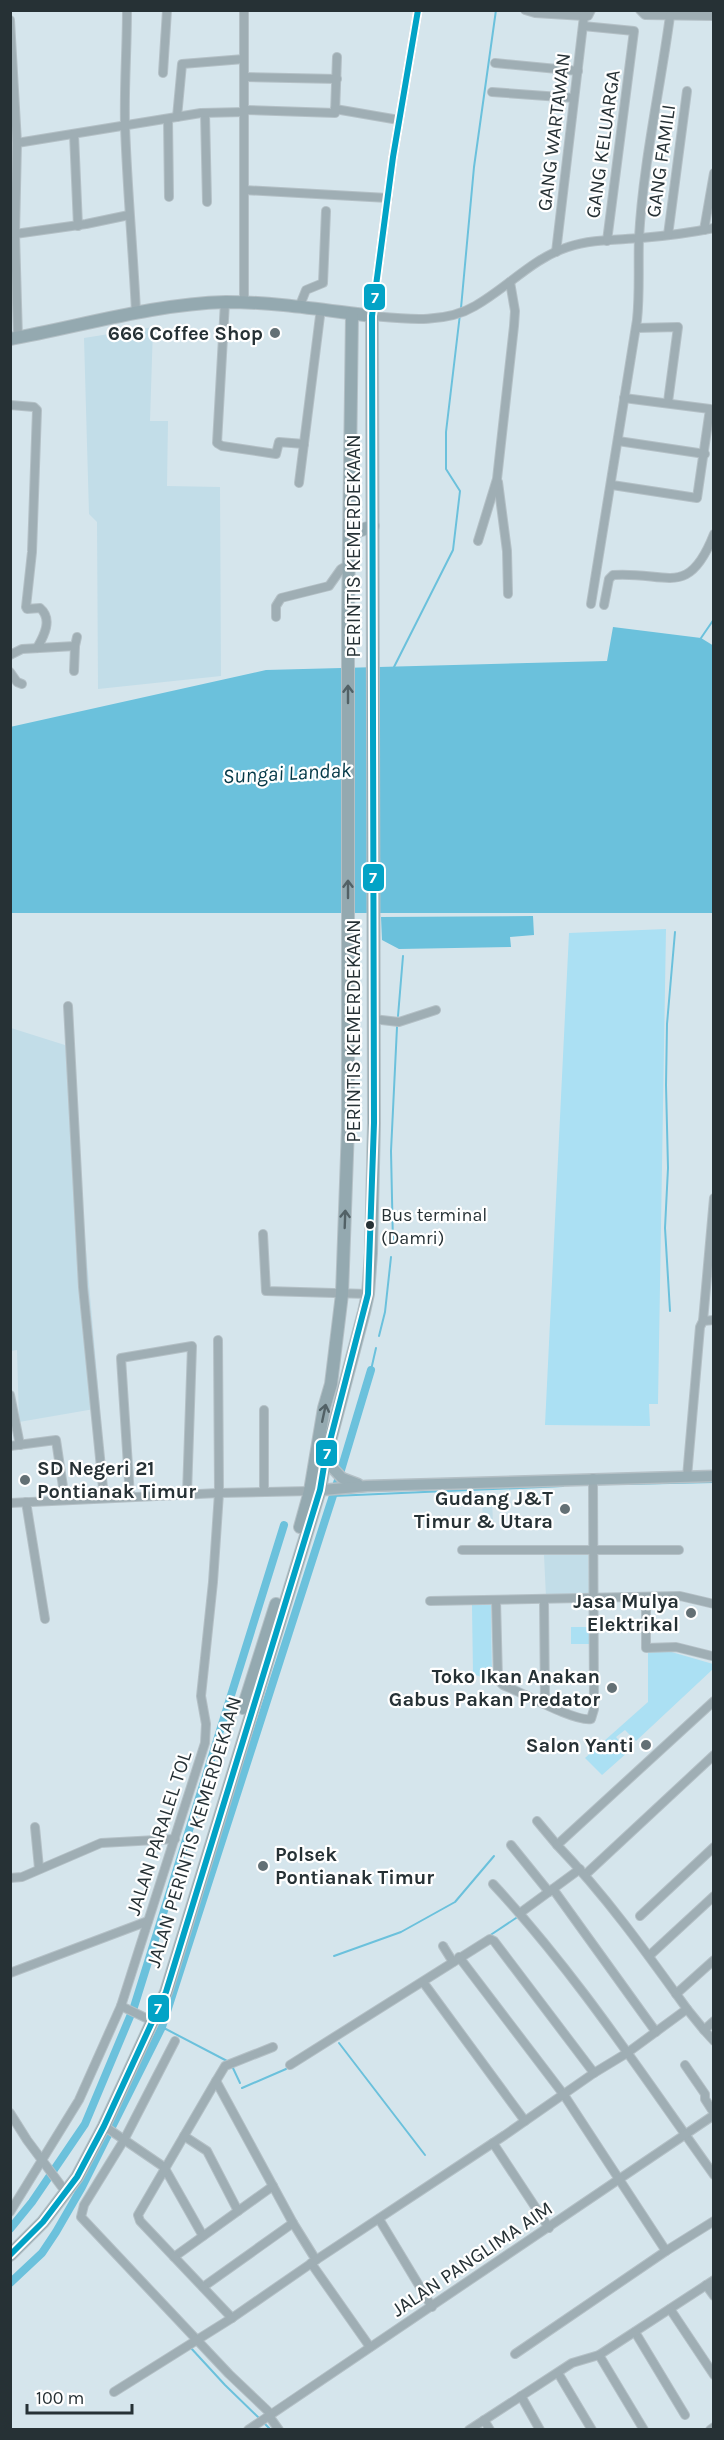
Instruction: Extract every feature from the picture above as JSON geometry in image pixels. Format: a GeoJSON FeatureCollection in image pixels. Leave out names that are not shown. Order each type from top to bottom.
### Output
{"type":"FeatureCollection","features":[{"type":"Feature","properties":{"kind":"highway"},"geometry":{"type":"LineString","coordinates":[[14,339],[136,312],[225,302],[300,305],[372,316]]}},
{"type":"Feature","properties":{"kind":"highway"},"geometry":{"type":"LineString","coordinates":[[284,1592],[326,1489],[324,1408],[331,1384],[342,1294],[348,1127],[348,564],[352,314]]}},
{"type":"Feature","properties":{"kind":"highway","name":"PERINTIS KEMERDEKAAN"},"geometry":{"type":"LineString","coordinates":[[326,1489],[325,1461],[368,1294],[374,1123],[372,316]]}},
{"type":"Feature","properties":{"kind":"highway"},"geometry":{"type":"LineString","coordinates":[[350,534],[373,526]]}},
{"type":"Feature","properties":{"kind":"highway","name":"JALAN PERINTIS KEMERDEKAAN"},"geometry":{"type":"LineString","coordinates":[[10,2249],[42,2215],[62,2187],[124,2071],[182,1918],[266,1631],[284,1592]]}},
{"type":"Feature","properties":{"kind":"highway","name":"JALAN PERINTIS KEMERDEKAAN"},"geometry":{"type":"LineString","coordinates":[[10,2255],[44,2222],[67,2192],[105,2128],[166,1992],[284,1592]]}},
{"type":"Feature","properties":{"kind":"main road"},"geometry":{"type":"LineString","coordinates":[[325,1461],[342,1478],[366,1486]]}},
{"type":"Feature","properties":{"kind":"main road"},"geometry":{"type":"LineString","coordinates":[[326,1489],[593,1478],[714,1476]]}},
{"type":"Feature","properties":{"kind":"street"},"geometry":{"type":"LineString","coordinates":[[127,10],[125,124],[136,312]]}},
{"type":"Feature","properties":{"kind":"street"},"geometry":{"type":"LineString","coordinates":[[163,73],[167,10]]}},
{"type":"Feature","properties":{"kind":"street"},"geometry":{"type":"LineString","coordinates":[[243,304],[244,10]]}},
{"type":"Feature","properties":{"kind":"street"},"geometry":{"type":"LineString","coordinates":[[418,10],[399,120],[372,316],[417,319],[456,314],[475,307],[555,252],[578,244],[709,229],[714,173]]}},
{"type":"Feature","properties":{"kind":"street"},"geometry":{"type":"LineString","coordinates":[[525,10],[535,13],[586,17]]}},
{"type":"Feature","properties":{"kind":"street"},"geometry":{"type":"LineString","coordinates":[[640,10],[645,15],[714,16]]}},
{"type":"Feature","properties":{"kind":"street"},"geometry":{"type":"LineString","coordinates":[[591,604],[636,328],[640,286],[639,238],[650,138],[670,16]]}},
{"type":"Feature","properties":{"kind":"street","name":"GANG KELUARGA"},"geometry":{"type":"LineString","coordinates":[[586,17],[634,31],[607,241]]}},
{"type":"Feature","properties":{"kind":"street","name":"GANG WARTAWAN"},"geometry":{"type":"LineString","coordinates":[[555,252],[586,17]]}},
{"type":"Feature","properties":{"kind":"street"},"geometry":{"type":"LineString","coordinates":[[10,21],[17,143],[14,339]]}},
{"type":"Feature","properties":{"kind":"street"},"geometry":{"type":"LineString","coordinates":[[17,143],[205,113],[335,112],[337,57]]}},
{"type":"Feature","properties":{"kind":"street"},"geometry":{"type":"LineString","coordinates":[[169,197],[173,118],[182,64],[244,58]]}},
{"type":"Feature","properties":{"kind":"street"},"geometry":{"type":"LineString","coordinates":[[495,63],[578,71]]}},
{"type":"Feature","properties":{"kind":"street"},"geometry":{"type":"LineString","coordinates":[[244,77],[337,79]]}},
{"type":"Feature","properties":{"kind":"street","name":"GANG FAMILI"},"geometry":{"type":"LineString","coordinates":[[668,235],[687,91]]}},
{"type":"Feature","properties":{"kind":"street"},"geometry":{"type":"LineString","coordinates":[[492,92],[574,98]]}},
{"type":"Feature","properties":{"kind":"street"},"geometry":{"type":"LineString","coordinates":[[335,109],[399,120]]}},
{"type":"Feature","properties":{"kind":"street"},"geometry":{"type":"LineString","coordinates":[[205,113],[207,201]]}},
{"type":"Feature","properties":{"kind":"street"},"geometry":{"type":"LineString","coordinates":[[74,134],[78,226]]}},
{"type":"Feature","properties":{"kind":"street"},"geometry":{"type":"LineString","coordinates":[[244,190],[388,198]]}},
{"type":"Feature","properties":{"kind":"street"},"geometry":{"type":"LineString","coordinates":[[300,305],[306,290],[323,283],[326,211]]}},
{"type":"Feature","properties":{"kind":"street"},"geometry":{"type":"LineString","coordinates":[[15,234],[78,226],[129,215]]}},
{"type":"Feature","properties":{"kind":"street"},"geometry":{"type":"LineString","coordinates":[[478,541],[497,479],[515,311],[510,282]]}},
{"type":"Feature","properties":{"kind":"street"},"geometry":{"type":"LineString","coordinates":[[225,302],[217,443],[222,446],[276,454],[279,442],[304,444]]}},
{"type":"Feature","properties":{"kind":"street"},"geometry":{"type":"LineString","coordinates":[[299,483],[321,308]]}},
{"type":"Feature","properties":{"kind":"street"},"geometry":{"type":"LineString","coordinates":[[636,328],[678,327],[668,402]]}},
{"type":"Feature","properties":{"kind":"street"},"geometry":{"type":"LineString","coordinates":[[612,485],[697,498],[705,454],[710,409],[624,398]]}},
{"type":"Feature","properties":{"kind":"street"},"geometry":{"type":"LineString","coordinates":[[10,405],[34,407],[37,410],[30,574],[26,609],[43,609],[46,621],[45,632],[37,648]]}},
{"type":"Feature","properties":{"kind":"street"},"geometry":{"type":"LineString","coordinates":[[618,441],[705,454]]}},
{"type":"Feature","properties":{"kind":"street"},"geometry":{"type":"LineString","coordinates":[[497,479],[506,533],[508,594]]}},
{"type":"Feature","properties":{"kind":"street"},"geometry":{"type":"LineString","coordinates":[[604,605],[612,575],[683,576],[699,566],[714,534]]}},
{"type":"Feature","properties":{"kind":"street"},"geometry":{"type":"LineString","coordinates":[[276,617],[276,606],[281,598],[329,586],[341,569],[348,564]]}},
{"type":"Feature","properties":{"kind":"street"},"geometry":{"type":"LineString","coordinates":[[10,656],[22,649],[76,641],[74,671]]}},
{"type":"Feature","properties":{"kind":"street"},"geometry":{"type":"LineString","coordinates":[[10,672],[17,682],[22,684]]}},
{"type":"Feature","properties":{"kind":"street"},"geometry":{"type":"LineString","coordinates":[[68,1006],[83,1287],[104,1498]]}},
{"type":"Feature","properties":{"kind":"street"},"geometry":{"type":"LineString","coordinates":[[373,1013],[399,1022],[436,1010]]}},
{"type":"Feature","properties":{"kind":"street"},"geometry":{"type":"LineString","coordinates":[[687,1477],[700,1327],[704,1321],[714,1198]]}},
{"type":"Feature","properties":{"kind":"street"},"geometry":{"type":"LineString","coordinates":[[263,1234],[266,1291],[368,1294]]}},
{"type":"Feature","properties":{"kind":"street"},"geometry":{"type":"LineString","coordinates":[[704,1321],[714,1320]]}},
{"type":"Feature","properties":{"kind":"street","name":"JALAN PARALEL TOL"},"geometry":{"type":"LineString","coordinates":[[10,2212],[43,2163],[79,2100],[124,2007],[148,1921],[207,1733],[201,1696],[213,1582],[219,1493],[218,1340]]}},
{"type":"Feature","properties":{"kind":"street"},"geometry":{"type":"LineString","coordinates":[[130,1497],[121,1358],[192,1346],[187,1494]]}},
{"type":"Feature","properties":{"kind":"street"},"geometry":{"type":"LineString","coordinates":[[10,1395],[15,1445],[56,1440],[65,1500]]}},
{"type":"Feature","properties":{"kind":"street"},"geometry":{"type":"LineString","coordinates":[[264,1410],[264,1492]]}},
{"type":"Feature","properties":{"kind":"street"},"geometry":{"type":"LineString","coordinates":[[496,1600],[498,1680],[503,1685],[545,1704],[582,1719],[591,1719],[594,1709],[593,1478]]}},
{"type":"Feature","properties":{"kind":"street"},"geometry":{"type":"LineString","coordinates":[[10,1503],[326,1489]]}},
{"type":"Feature","properties":{"kind":"street"},"geometry":{"type":"LineString","coordinates":[[26,1502],[45,1619]]}},
{"type":"Feature","properties":{"kind":"street"},"geometry":{"type":"LineString","coordinates":[[462,1550],[680,1550]]}},
{"type":"Feature","properties":{"kind":"street"},"geometry":{"type":"LineString","coordinates":[[430,1601],[680,1596],[714,1604]]}},
{"type":"Feature","properties":{"kind":"street"},"geometry":{"type":"LineString","coordinates":[[646,1597],[646,1648],[676,1647],[712,1656]]}},
{"type":"Feature","properties":{"kind":"street"},"geometry":{"type":"LineString","coordinates":[[544,1599],[545,1704]]}},
{"type":"Feature","properties":{"kind":"street"},"geometry":{"type":"LineString","coordinates":[[557,1845],[714,1701]]}},
{"type":"Feature","properties":{"kind":"street"},"geometry":{"type":"LineString","coordinates":[[520,1913],[583,1871],[714,1755]]}},
{"type":"Feature","properties":{"kind":"street"},"geometry":{"type":"LineString","coordinates":[[537,1821],[583,1871],[628,1927],[687,2009],[714,2041]]}},
{"type":"Feature","properties":{"kind":"street"},"geometry":{"type":"LineString","coordinates":[[35,1827],[39,1868]]}},
{"type":"Feature","properties":{"kind":"street"},"geometry":{"type":"LineString","coordinates":[[10,1878],[22,1876],[100,1843],[175,1839]]}},
{"type":"Feature","properties":{"kind":"street"},"geometry":{"type":"LineString","coordinates":[[511,1845],[551,1891],[656,2032]]}},
{"type":"Feature","properties":{"kind":"street"},"geometry":{"type":"LineString","coordinates":[[640,1916],[714,1847]]}},
{"type":"Feature","properties":{"kind":"street"},"geometry":{"type":"LineString","coordinates":[[493,1884],[520,1913],[573,1980],[714,2175]]}},
{"type":"Feature","properties":{"kind":"street"},"geometry":{"type":"LineString","coordinates":[[649,1956],[714,1896]]}},
{"type":"Feature","properties":{"kind":"street"},"geometry":{"type":"LineString","coordinates":[[10,1973],[148,1921]]}},
{"type":"Feature","properties":{"kind":"street"},"geometry":{"type":"LineString","coordinates":[[290,2065],[487,1940],[494,1941],[594,2073]]}},
{"type":"Feature","properties":{"kind":"street"},"geometry":{"type":"LineString","coordinates":[[443,1946],[456,1959],[564,2095],[666,2251]]}},
{"type":"Feature","properties":{"kind":"street"},"geometry":{"type":"LineString","coordinates":[[676,1994],[714,1960]]}},
{"type":"Feature","properties":{"kind":"street"},"geometry":{"type":"LineString","coordinates":[[423,1982],[525,2121]]}},
{"type":"Feature","properties":{"kind":"street"},"geometry":{"type":"LineString","coordinates":[[124,2007],[145,2018]]}},
{"type":"Feature","properties":{"kind":"street"},"geometry":{"type":"LineString","coordinates":[[114,2392],[232,2318],[627,2053],[687,2009]]}},
{"type":"Feature","properties":{"kind":"street"},"geometry":{"type":"LineString","coordinates":[[704,2030],[714,2021]]}},
{"type":"Feature","properties":{"kind":"street"},"geometry":{"type":"LineString","coordinates":[[175,2041],[84,2205],[82,2219],[193,2342],[229,2374],[269,2416],[279,2430]]}},
{"type":"Feature","properties":{"kind":"street"},"geometry":{"type":"LineString","coordinates":[[232,2318],[140,2221],[138,2215],[224,2067],[273,2047]]}},
{"type":"Feature","properties":{"kind":"street"},"geometry":{"type":"LineString","coordinates":[[685,2066],[705,2094],[705,2099],[714,2114]]}},
{"type":"Feature","properties":{"kind":"street"},"geometry":{"type":"LineString","coordinates":[[216,2081],[314,2261],[370,2348]]}},
{"type":"Feature","properties":{"kind":"street"},"geometry":{"type":"LineString","coordinates":[[10,2113],[62,2187]]}},
{"type":"Feature","properties":{"kind":"street","name":"JALAN PANGLIMA AIM"},"geometry":{"type":"LineString","coordinates":[[251,2427],[619,2181],[714,2114]]}},
{"type":"Feature","properties":{"kind":"street"},"geometry":{"type":"LineString","coordinates":[[105,2128],[164,2167],[203,2236]]}},
{"type":"Feature","properties":{"kind":"street"},"geometry":{"type":"LineString","coordinates":[[184,2136],[200,2145],[209,2155],[238,2211]]}},
{"type":"Feature","properties":{"kind":"street"},"geometry":{"type":"LineString","coordinates":[[493,2143],[549,2228]]}},
{"type":"Feature","properties":{"kind":"street"},"geometry":{"type":"LineString","coordinates":[[174,2257],[273,2186]]}},
{"type":"Feature","properties":{"kind":"street"},"geometry":{"type":"LineString","coordinates":[[380,2219],[432,2307]]}},
{"type":"Feature","properties":{"kind":"street"},"geometry":{"type":"LineString","coordinates":[[515,2354],[714,2221]]}},
{"type":"Feature","properties":{"kind":"street"},"geometry":{"type":"LineString","coordinates":[[203,2287],[293,2223]]}},
{"type":"Feature","properties":{"kind":"street"},"geometry":{"type":"LineString","coordinates":[[469,2430],[581,2359],[599,2355],[710,2282],[714,2296]]}},
{"type":"Feature","properties":{"kind":"street"},"geometry":{"type":"LineString","coordinates":[[670,2310],[714,2375]]}},
{"type":"Feature","properties":{"kind":"street"},"geometry":{"type":"LineString","coordinates":[[635,2332],[685,2415]]}},
{"type":"Feature","properties":{"kind":"street"},"geometry":{"type":"LineString","coordinates":[[599,2355],[644,2430]]}},
{"type":"Feature","properties":{"kind":"street"},"geometry":{"type":"LineString","coordinates":[[558,2373],[592,2430]]}},
{"type":"Feature","properties":{"kind":"street"},"geometry":{"type":"LineString","coordinates":[[521,2396],[540,2430]]}},
{"type":"Feature","properties":{"kind":"street"},"geometry":{"type":"LineString","coordinates":[[484,2420],[490,2430]]}},
{"type":"Feature","properties":{"kind":"shaded area"},"geometry":{"type":"Polygon","coordinates":[[[153,327],[150,421],[168,421],[167,486],[220,487],[221,676],[98,689],[97,522],[89,514],[84,338],[153,327]]]}},
{"type":"Feature","properties":{"kind":"shaded area"},"geometry":{"type":"Polygon","coordinates":[[[666,929],[658,1404],[649,1404],[650,1426],[545,1425],[569,933],[666,929]]]}},
{"type":"Feature","properties":{"kind":"shaded area"},"geometry":{"type":"Polygon","coordinates":[[[11,1028],[68,1046],[100,1408],[19,1422],[17,1350],[11,1351],[11,1028]]]}},
{"type":"Feature","properties":{"kind":"shaded area"},"geometry":{"type":"Polygon","coordinates":[[[492,1498],[493,1523],[483,1523],[482,1499],[492,1498]]]}},
{"type":"Feature","properties":{"kind":"shaded area"},"geometry":{"type":"Polygon","coordinates":[[[588,1554],[589,1596],[546,1597],[544,1555],[588,1554]]]}},
{"type":"Feature","properties":{"kind":"shaded area"},"geometry":{"type":"Polygon","coordinates":[[[472,1605],[491,1605],[492,1681],[473,1674],[472,1605]]]}},
{"type":"Feature","properties":{"kind":"shaded area"},"geometry":{"type":"Polygon","coordinates":[[[571,1627],[592,1627],[592,1644],[571,1644],[571,1627]]]}},
{"type":"Feature","properties":{"kind":"shaded area"},"geometry":{"type":"Polygon","coordinates":[[[668,1651],[713,1664],[713,1669],[636,1741],[625,1730],[616,1737],[628,1752],[602,1775],[585,1758],[648,1702],[648,1652],[668,1651]]]}},
{"type":"Feature","properties":{"kind":"water","name":"Sungai Landak"},"geometry":{"type":"Polygon","coordinates":[[[613,627],[701,638],[714,646],[713,913],[11,913],[10,727],[266,670],[607,661],[613,627]]]}},
{"type":"Feature","properties":{"kind":"water"},"geometry":{"type":"Polygon","coordinates":[[[533,916],[534,935],[510,937],[511,947],[399,949],[382,940],[381,917],[533,916]]]}},
{"type":"Feature","properties":{"kind":"waterway"},"geometry":{"type":"LineString","coordinates":[[461,308],[474,167],[496,10]]}},
{"type":"Feature","properties":{"kind":"waterway"},"geometry":{"type":"LineString","coordinates":[[394,667],[453,550],[460,491],[446,469],[446,432],[460,314]]}},
{"type":"Feature","properties":{"kind":"waterway"},"geometry":{"type":"LineString","coordinates":[[701,638],[714,619]]}},
{"type":"Feature","properties":{"kind":"waterway"},"geometry":{"type":"LineString","coordinates":[[670,1311],[665,1228],[668,1168],[666,1085],[667,1024],[675,932]]}},
{"type":"Feature","properties":{"kind":"waterway"},"geometry":{"type":"LineString","coordinates":[[398,1016],[403,956]]}},
{"type":"Feature","properties":{"kind":"waterway"},"geometry":{"type":"LineString","coordinates":[[393,1245],[391,1151],[397,1027]]}},
{"type":"Feature","properties":{"kind":"waterway"},"geometry":{"type":"LineString","coordinates":[[379,1336],[385,1312],[391,1257]]}},
{"type":"Feature","properties":{"kind":"waterway"},"geometry":{"type":"LineString","coordinates":[[371,1370],[376,1348]]}},
{"type":"Feature","properties":{"kind":"waterway"},"geometry":{"type":"LineString","coordinates":[[341,1470],[371,1370]]}},
{"type":"Feature","properties":{"kind":"waterway"},"geometry":{"type":"LineString","coordinates":[[10,2283],[42,2253],[56,2232],[82,2187],[162,2027],[338,1480]]}},
{"type":"Feature","properties":{"kind":"waterway"},"geometry":{"type":"LineString","coordinates":[[626,1484],[714,1482]]}},
{"type":"Feature","properties":{"kind":"waterway"},"geometry":{"type":"LineString","coordinates":[[333,1496],[563,1486]]}},
{"type":"Feature","properties":{"kind":"waterway"},"geometry":{"type":"LineString","coordinates":[[10,2229],[32,2202],[85,2124],[134,2007],[284,1525]]}},
{"type":"Feature","properties":{"kind":"waterway"},"geometry":{"type":"LineString","coordinates":[[334,1956],[401,1932],[455,1902],[494,1856]]}},
{"type":"Feature","properties":{"kind":"waterway"},"geometry":{"type":"LineString","coordinates":[[489,1936],[516,1918]]}},
{"type":"Feature","properties":{"kind":"waterway"},"geometry":{"type":"LineString","coordinates":[[162,2027],[229,2062]]}},
{"type":"Feature","properties":{"kind":"waterway"},"geometry":{"type":"LineString","coordinates":[[339,2043],[425,2155]]}},
{"type":"Feature","properties":{"kind":"waterway"},"geometry":{"type":"LineString","coordinates":[[232,2066],[240,2083]]}},
{"type":"Feature","properties":{"kind":"waterway"},"geometry":{"type":"LineString","coordinates":[[242,2088],[286,2069]]}},
{"type":"Feature","properties":{"kind":"waterway"},"geometry":{"type":"LineString","coordinates":[[190,2347],[259,2418]]}},
{"type":"Feature","properties":{"kind":"waterway"},"geometry":{"type":"LineString","coordinates":[[263,2422],[271,2430]]}},
{"type":"Feature","properties":{"kind":"transit line","name":"7"},"geometry":{"type":"LineString","coordinates":[[10,2255],[43,2222],[77,2177],[104,2126],[166,1992],[320,1490],[325,1460],[368,1294],[374,1123],[372,316],[393,157],[418,10]]}},
{"type":"Feature","properties":{"kind":"place","name":"666 Coffee Shop"},"geometry":{"type":"Point","coordinates":[275,333]}},
{"type":"Feature","properties":{"kind":"place","name":"Bus terminal (Damri)"},"geometry":{"type":"Point","coordinates":[370,1225]}},
{"type":"Feature","properties":{"kind":"place","name":"SD Negeri 21 Pontianak Timur"},"geometry":{"type":"Point","coordinates":[25,1480]}},
{"type":"Feature","properties":{"kind":"place","name":"Gudang J&T Timur & Utara"},"geometry":{"type":"Point","coordinates":[565,1509]}},
{"type":"Feature","properties":{"kind":"place","name":"Jasa Mulya Elektrikal"},"geometry":{"type":"Point","coordinates":[691,1613]}},
{"type":"Feature","properties":{"kind":"place","name":"Toko Ikan Anakan Gabus Pakan Predator"},"geometry":{"type":"Point","coordinates":[612,1688]}},
{"type":"Feature","properties":{"kind":"place","name":"Salon Yanti"},"geometry":{"type":"Point","coordinates":[646,1745]}},
{"type":"Feature","properties":{"kind":"place","name":"Polsek Pontianak Timur"},"geometry":{"type":"Point","coordinates":[263,1866]}}]}
